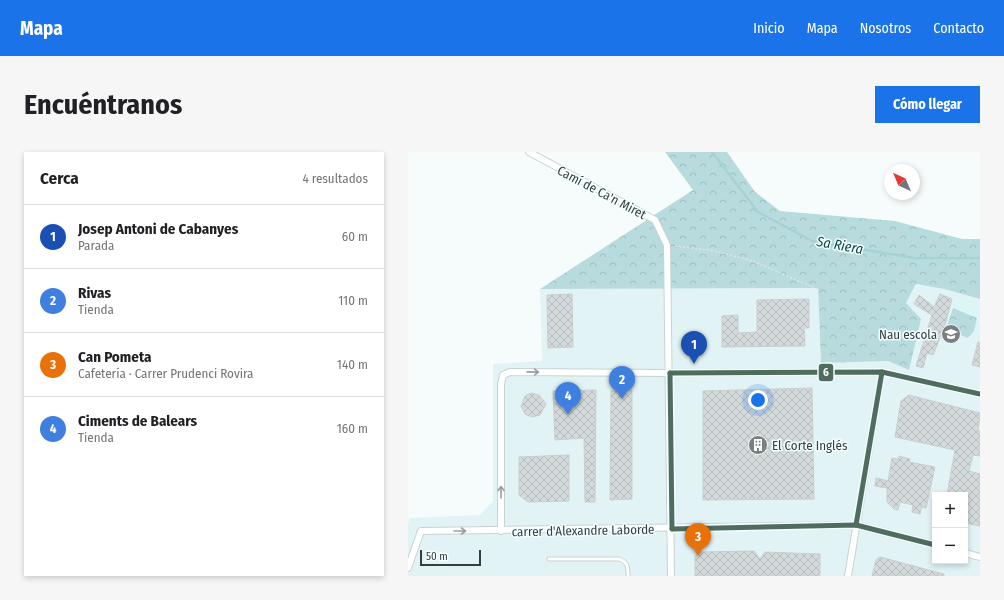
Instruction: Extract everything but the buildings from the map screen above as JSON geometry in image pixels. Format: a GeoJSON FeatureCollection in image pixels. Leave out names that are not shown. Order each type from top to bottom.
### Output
{"type":"FeatureCollection","features":[{"type":"Feature","properties":{"kind":"street","name":"Camí de Ca'n Miret"},"geometry":{"type":"LineString","coordinates":[[528,152],[655,220],[667,245]]}},
{"type":"Feature","properties":{"kind":"street"},"geometry":{"type":"LineString","coordinates":[[667,245],[672,576]]}},
{"type":"Feature","properties":{"kind":"street"},"geometry":{"type":"LineString","coordinates":[[501,531],[501,384],[503,375],[510,372],[882,372],[980,394]]}},
{"type":"Feature","properties":{"kind":"street"},"geometry":{"type":"LineString","coordinates":[[848,576],[882,372]]}},
{"type":"Feature","properties":{"kind":"street","name":"carrer d'Alexandre Laborde"},"geometry":{"type":"LineString","coordinates":[[408,568],[421,531],[672,529],[856,525],[932,544]]}},
{"type":"Feature","properties":{"kind":"street"},"geometry":{"type":"LineString","coordinates":[[968,554],[980,557]]}},
{"type":"Feature","properties":{"kind":"lane"},"geometry":{"type":"LineString","coordinates":[[549,559],[620,559],[625,561],[628,565],[628,576]]}},
{"type":"Feature","properties":{"kind":"path"},"geometry":{"type":"LineString","coordinates":[[667,245],[715,251],[753,260],[817,289]]}},
{"type":"Feature","properties":{"kind":"shaded area"},"geometry":{"type":"Polygon","coordinates":[[[916,284],[944,289],[980,299],[980,576],[408,576],[408,523],[410,518],[480,515],[493,501],[493,364],[542,361],[540,289],[818,288],[821,363],[888,361],[909,370],[906,303],[916,284]]]}},
{"type":"Feature","properties":{"kind":"shaded area"},"geometry":{"type":"Polygon","coordinates":[[[955,296],[980,304],[980,331],[978,338],[974,335],[968,338],[946,329],[945,327],[955,296]]]}},
{"type":"Feature","properties":{"kind":"green space"},"geometry":{"type":"Polygon","coordinates":[[[665,152],[727,152],[755,192],[780,211],[895,221],[962,239],[980,239],[980,299],[944,289],[916,284],[906,303],[921,319],[909,370],[888,361],[821,363],[818,288],[540,289],[693,190],[665,152]]]}},
{"type":"Feature","properties":{"kind":"green space"},"geometry":{"type":"Polygon","coordinates":[[[953,308],[977,318],[974,331],[968,338],[946,329],[953,308]]]}},
{"type":"Feature","properties":{"kind":"waterway","name":"Sa Riera"},"geometry":{"type":"LineString","coordinates":[[712,152],[758,212],[812,241],[915,258],[980,258]]}},
{"type":"Feature","properties":{"kind":"transit line","name":"6"},"geometry":{"type":"LineString","coordinates":[[670,373],[882,372],[980,394]]}},
{"type":"Feature","properties":{"kind":"transit line","name":"6"},"geometry":{"type":"LineString","coordinates":[[856,525],[882,372]]}},
{"type":"Feature","properties":{"kind":"transit line","name":"6"},"geometry":{"type":"LineString","coordinates":[[670,373],[672,529]]}},
{"type":"Feature","properties":{"kind":"transit line","name":"6"},"geometry":{"type":"LineString","coordinates":[[672,529],[856,525],[932,544]]}},
{"type":"Feature","properties":{"kind":"place","name":"Nau escola"},"geometry":{"type":"Point","coordinates":[951,334]}},
{"type":"Feature","properties":{"kind":"place","name":"Josep Antoni de Cabanyes"},"geometry":{"type":"Point","coordinates":[694,364]}},
{"type":"Feature","properties":{"kind":"place","name":"Rivas"},"geometry":{"type":"Point","coordinates":[622,399]}},
{"type":"Feature","properties":{"kind":"place","name":"Ciments de Balears"},"geometry":{"type":"Point","coordinates":[568,415]}},
{"type":"Feature","properties":{"kind":"place","name":"El Corte Inglés"},"geometry":{"type":"Point","coordinates":[758,445]}},
{"type":"Feature","properties":{"kind":"place","name":"Can Pometa"},"geometry":{"type":"Point","coordinates":[698,556]}}]}
